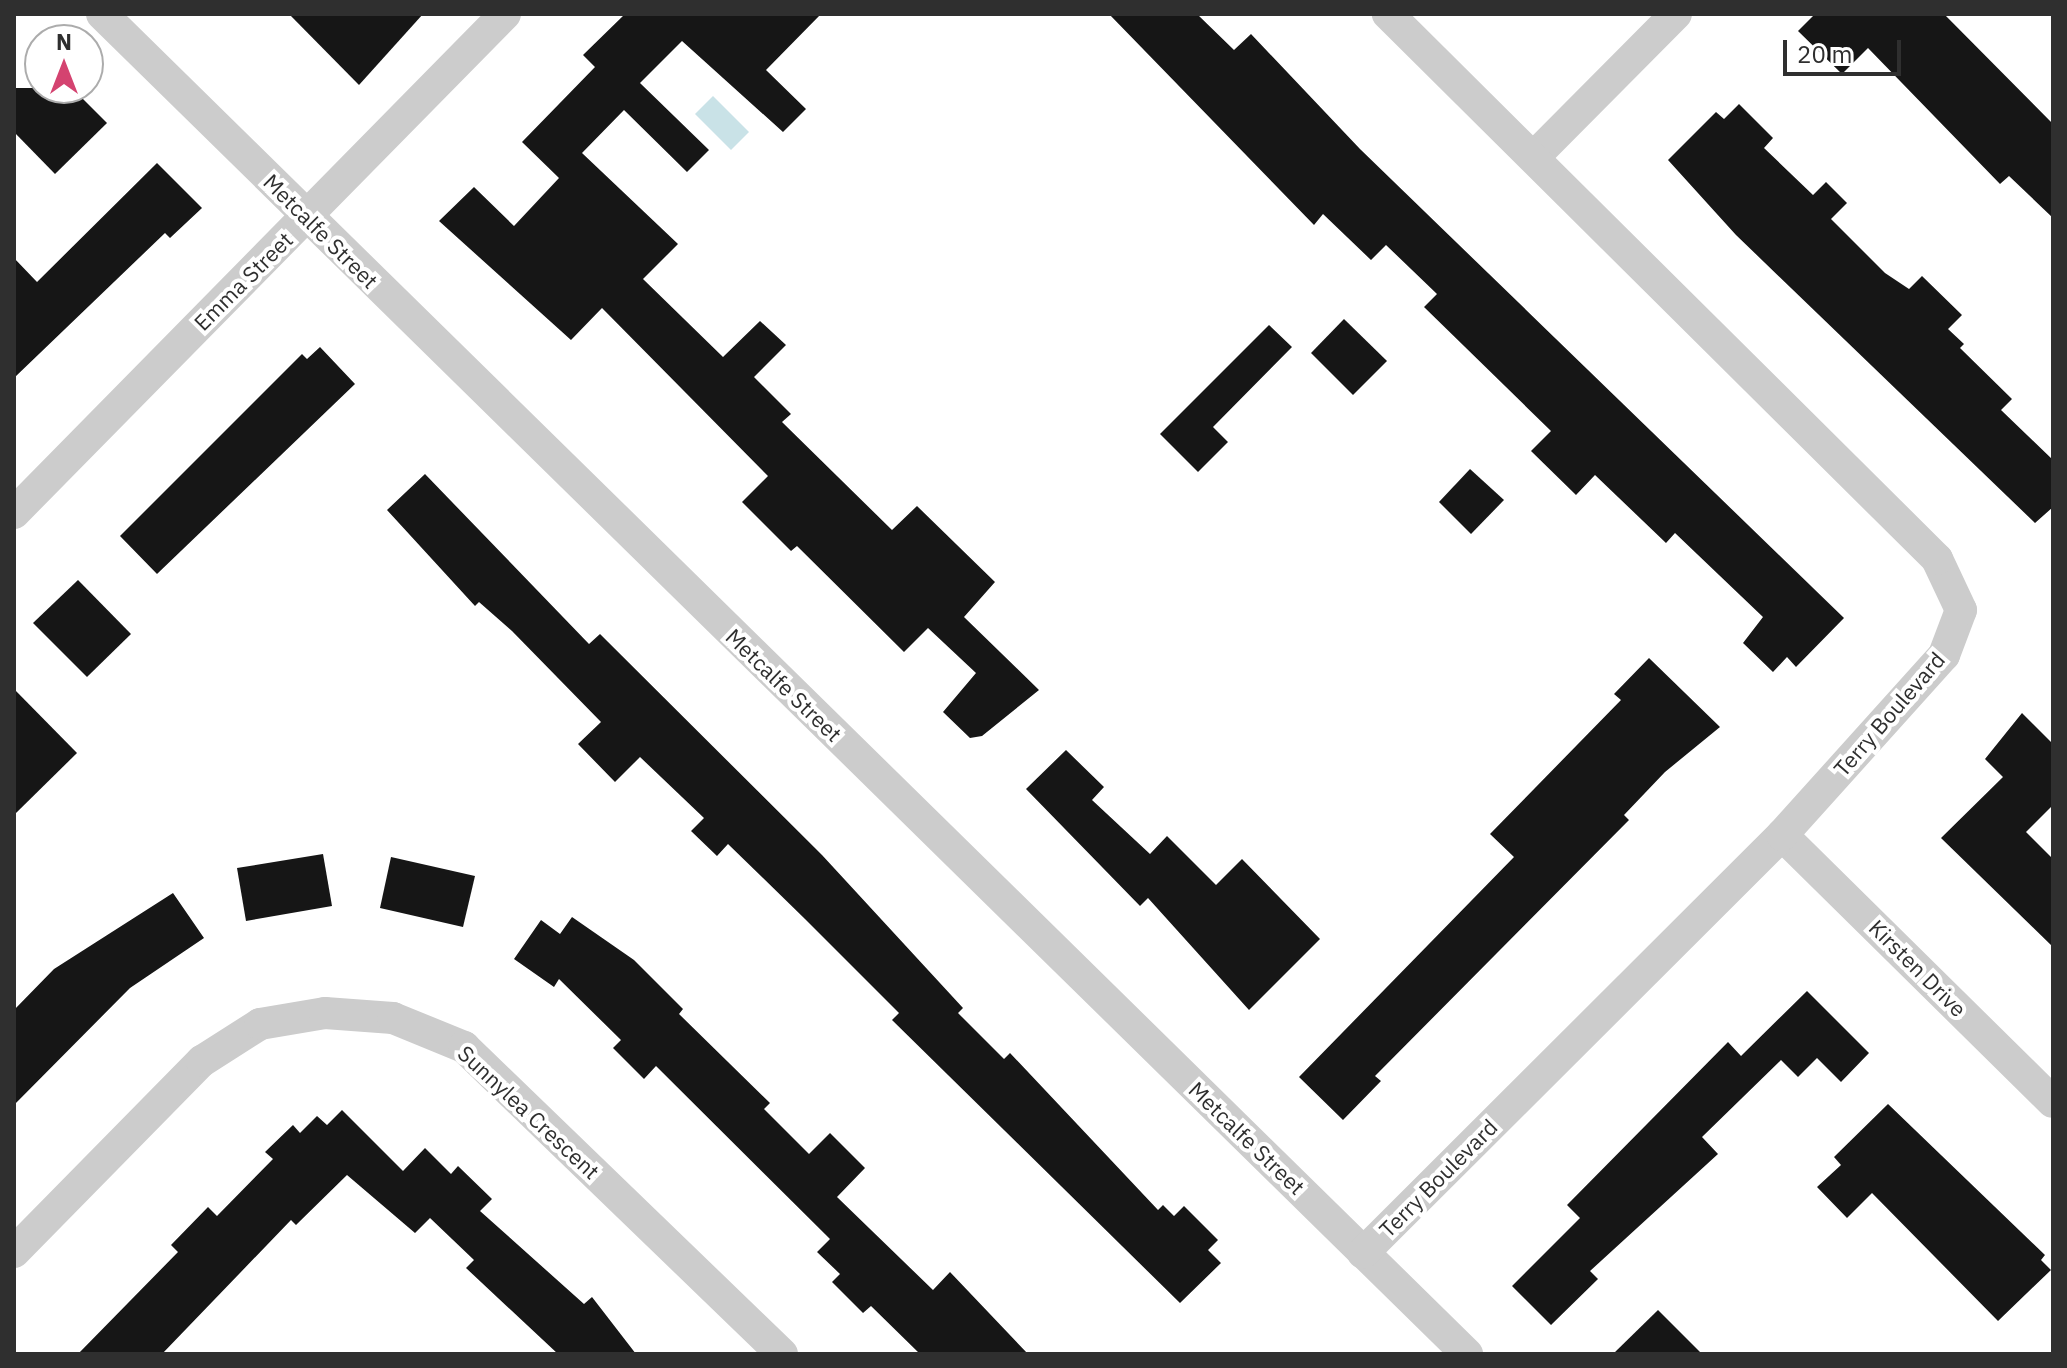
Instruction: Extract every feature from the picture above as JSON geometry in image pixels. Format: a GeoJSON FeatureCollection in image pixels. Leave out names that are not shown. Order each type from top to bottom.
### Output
{"type":"FeatureCollection","features":[{"type":"Feature","properties":{"kind":"street","name":"Metcalfe Street"},"geometry":{"type":"LineString","coordinates":[[102,14],[1467,1354]]}},
{"type":"Feature","properties":{"kind":"street","name":"Emma Street"},"geometry":{"type":"LineString","coordinates":[[14,513],[505,14]]}},
{"type":"Feature","properties":{"kind":"street","name":"Terry Boulevard"},"geometry":{"type":"LineString","coordinates":[[1363,1253],[1782,835],[1944,655],[1961,610],[1937,559],[1535,156],[1388,14]]}},
{"type":"Feature","properties":{"kind":"street"},"geometry":{"type":"LineString","coordinates":[[1535,156],[1676,14]]}},
{"type":"Feature","properties":{"kind":"street","name":"Kirsten Drive"},"geometry":{"type":"LineString","coordinates":[[1782,835],[2053,1102]]}},
{"type":"Feature","properties":{"kind":"street","name":"Sunnylea Crescent"},"geometry":{"type":"LineString","coordinates":[[14,1252],[202,1061],[260,1024],[325,1013],[393,1018],[464,1047],[782,1354]]}},
{"type":"Feature","properties":{"kind":"water"},"geometry":{"type":"Polygon","coordinates":[[[713,96],[749,132],[731,150],[695,114],[713,96]]]}},
{"type":"Feature","properties":{"kind":"building"},"geometry":{"type":"Polygon","coordinates":[[[289,14],[423,14],[359,85],[289,14]]]}},
{"type":"Feature","properties":{"kind":"building"},"geometry":{"type":"Polygon","coordinates":[[[625,14],[821,14],[766,70],[806,109],[783,132],[682,41],[640,83],[709,150],[687,172],[624,110],[582,153],[678,244],[643,279],[723,357],[760,321],[786,345],[754,377],[791,414],[782,422],[892,530],[917,506],[995,582],[964,617],[1039,690],[982,736],[970,738],[943,712],[976,673],[928,628],[904,652],[797,546],[791,551],[742,502],[768,476],[602,308],[571,340],[439,221],[474,187],[514,226],[559,178],[522,142],[595,67],[583,55],[625,14]]]}},
{"type":"Feature","properties":{"kind":"building"},"geometry":{"type":"Polygon","coordinates":[[[1109,14],[1197,14],[1234,50],[1251,34],[1360,149],[1844,618],[1796,667],[1787,657],[1773,672],[1743,643],[1763,617],[1675,533],[1666,543],[1595,475],[1576,495],[1531,451],[1551,431],[1424,307],[1437,294],[1386,245],[1371,260],[1323,214],[1314,225],[1109,14]]]}},
{"type":"Feature","properties":{"kind":"building"},"geometry":{"type":"Polygon","coordinates":[[[1815,14],[1944,14],[2053,124],[2053,218],[2009,176],[2000,184],[1868,48],[1842,74],[1798,31],[1815,14]]]}},
{"type":"Feature","properties":{"kind":"building"},"geometry":{"type":"Polygon","coordinates":[[[14,88],[24,88],[24,104],[88,104],[107,123],[55,174],[14,132],[14,88]]]}},
{"type":"Feature","properties":{"kind":"building"},"geometry":{"type":"Polygon","coordinates":[[[1739,104],[1773,138],[1764,148],[1813,195],[1826,182],[1847,203],[1831,219],[1885,273],[1909,289],[1922,276],[1962,315],[1948,329],[1964,344],[1960,348],[2012,399],[2001,410],[2053,460],[2053,507],[2035,523],[1736,235],[1668,160],[1716,112],[1724,119],[1739,104]]]}},
{"type":"Feature","properties":{"kind":"building"},"geometry":{"type":"Polygon","coordinates":[[[157,163],[202,208],[170,238],[165,233],[14,378],[14,258],[37,282],[157,163]]]}},
{"type":"Feature","properties":{"kind":"building"},"geometry":{"type":"Polygon","coordinates":[[[1344,319],[1387,361],[1353,395],[1311,353],[1344,319]]]}},
{"type":"Feature","properties":{"kind":"building"},"geometry":{"type":"Polygon","coordinates":[[[1269,325],[1292,347],[1213,427],[1228,442],[1198,472],[1160,434],[1269,325]]]}},
{"type":"Feature","properties":{"kind":"building"},"geometry":{"type":"Polygon","coordinates":[[[320,347],[355,384],[157,574],[120,536],[302,354],[307,359],[320,347]]]}},
{"type":"Feature","properties":{"kind":"building"},"geometry":{"type":"Polygon","coordinates":[[[1470,469],[1504,500],[1471,534],[1439,502],[1470,469]]]}},
{"type":"Feature","properties":{"kind":"building"},"geometry":{"type":"Polygon","coordinates":[[[425,474],[589,644],[600,634],[822,855],[963,1008],[958,1013],[1004,1059],[1010,1053],[1158,1210],[1163,1205],[1174,1216],[1184,1206],[1218,1240],[1208,1250],[1221,1263],[1180,1303],[892,1020],[899,1013],[728,844],[717,856],[691,831],[704,818],[640,757],[615,782],[578,744],[601,722],[512,631],[479,602],[475,606],[387,510],[425,474]]]}},
{"type":"Feature","properties":{"kind":"building"},"geometry":{"type":"Polygon","coordinates":[[[78,580],[131,634],[87,677],[33,623],[78,580]]]}},
{"type":"Feature","properties":{"kind":"building"},"geometry":{"type":"Polygon","coordinates":[[[1649,658],[1720,727],[1665,772],[1624,815],[1629,820],[1375,1076],[1381,1081],[1343,1120],[1299,1077],[1514,857],[1490,834],[1621,700],[1614,694],[1649,658]]]}},
{"type":"Feature","properties":{"kind":"building"},"geometry":{"type":"Polygon","coordinates":[[[14,689],[77,753],[14,815],[14,689]]]}},
{"type":"Feature","properties":{"kind":"building"},"geometry":{"type":"Polygon","coordinates":[[[2022,713],[2053,744],[2053,805],[2026,832],[2053,859],[2053,947],[1941,838],[2003,777],[1985,759],[2022,713]]]}},
{"type":"Feature","properties":{"kind":"building"},"geometry":{"type":"Polygon","coordinates":[[[1066,750],[1104,787],[1092,800],[1150,854],[1167,836],[1216,885],[1242,859],[1320,939],[1249,1010],[1148,898],[1140,906],[1026,789],[1066,750]]]}},
{"type":"Feature","properties":{"kind":"building"},"geometry":{"type":"Polygon","coordinates":[[[323,854],[332,906],[246,921],[237,868],[323,854]]]}},
{"type":"Feature","properties":{"kind":"building"},"geometry":{"type":"Polygon","coordinates":[[[391,857],[475,876],[463,927],[380,908],[391,857]]]}},
{"type":"Feature","properties":{"kind":"building"},"geometry":{"type":"Polygon","coordinates":[[[173,893],[204,938],[130,988],[14,1105],[14,1010],[54,969],[173,893]]]}},
{"type":"Feature","properties":{"kind":"building"},"geometry":{"type":"Polygon","coordinates":[[[572,917],[634,960],[683,1009],[679,1014],[770,1103],[764,1109],[809,1154],[830,1133],[865,1168],[837,1197],[933,1290],[950,1272],[1028,1354],[920,1354],[871,1306],[863,1313],[832,1282],[840,1274],[817,1252],[830,1239],[656,1066],[644,1079],[613,1048],[621,1040],[559,979],[554,987],[514,959],[541,920],[560,934],[572,917]]]}},
{"type":"Feature","properties":{"kind":"building"},"geometry":{"type":"Polygon","coordinates":[[[1807,991],[1869,1053],[1841,1082],[1817,1058],[1798,1077],[1781,1060],[1702,1137],[1718,1154],[1590,1271],[1598,1279],[1551,1325],[1512,1286],[1580,1218],[1567,1205],[1728,1042],[1741,1056],[1807,991]]]}},
{"type":"Feature","properties":{"kind":"building"},"geometry":{"type":"Polygon","coordinates":[[[1888,1104],[2045,1255],[2041,1260],[2051,1270],[1998,1321],[1872,1193],[1847,1218],[1817,1187],[1841,1165],[1834,1157],[1888,1104]]]}},
{"type":"Feature","properties":{"kind":"building"},"geometry":{"type":"Polygon","coordinates":[[[342,1110],[403,1171],[425,1148],[451,1174],[458,1166],[492,1199],[480,1211],[584,1304],[592,1297],[636,1354],[558,1354],[466,1268],[474,1260],[430,1218],[415,1233],[347,1175],[296,1225],[291,1220],[162,1354],[78,1354],[178,1252],[171,1245],[208,1207],[217,1216],[273,1159],[265,1152],[293,1125],[300,1133],[317,1116],[327,1125],[342,1110]]]}},
{"type":"Feature","properties":{"kind":"building"},"geometry":{"type":"Polygon","coordinates":[[[1658,1310],[1702,1354],[1613,1354],[1658,1310]]]}}]}
